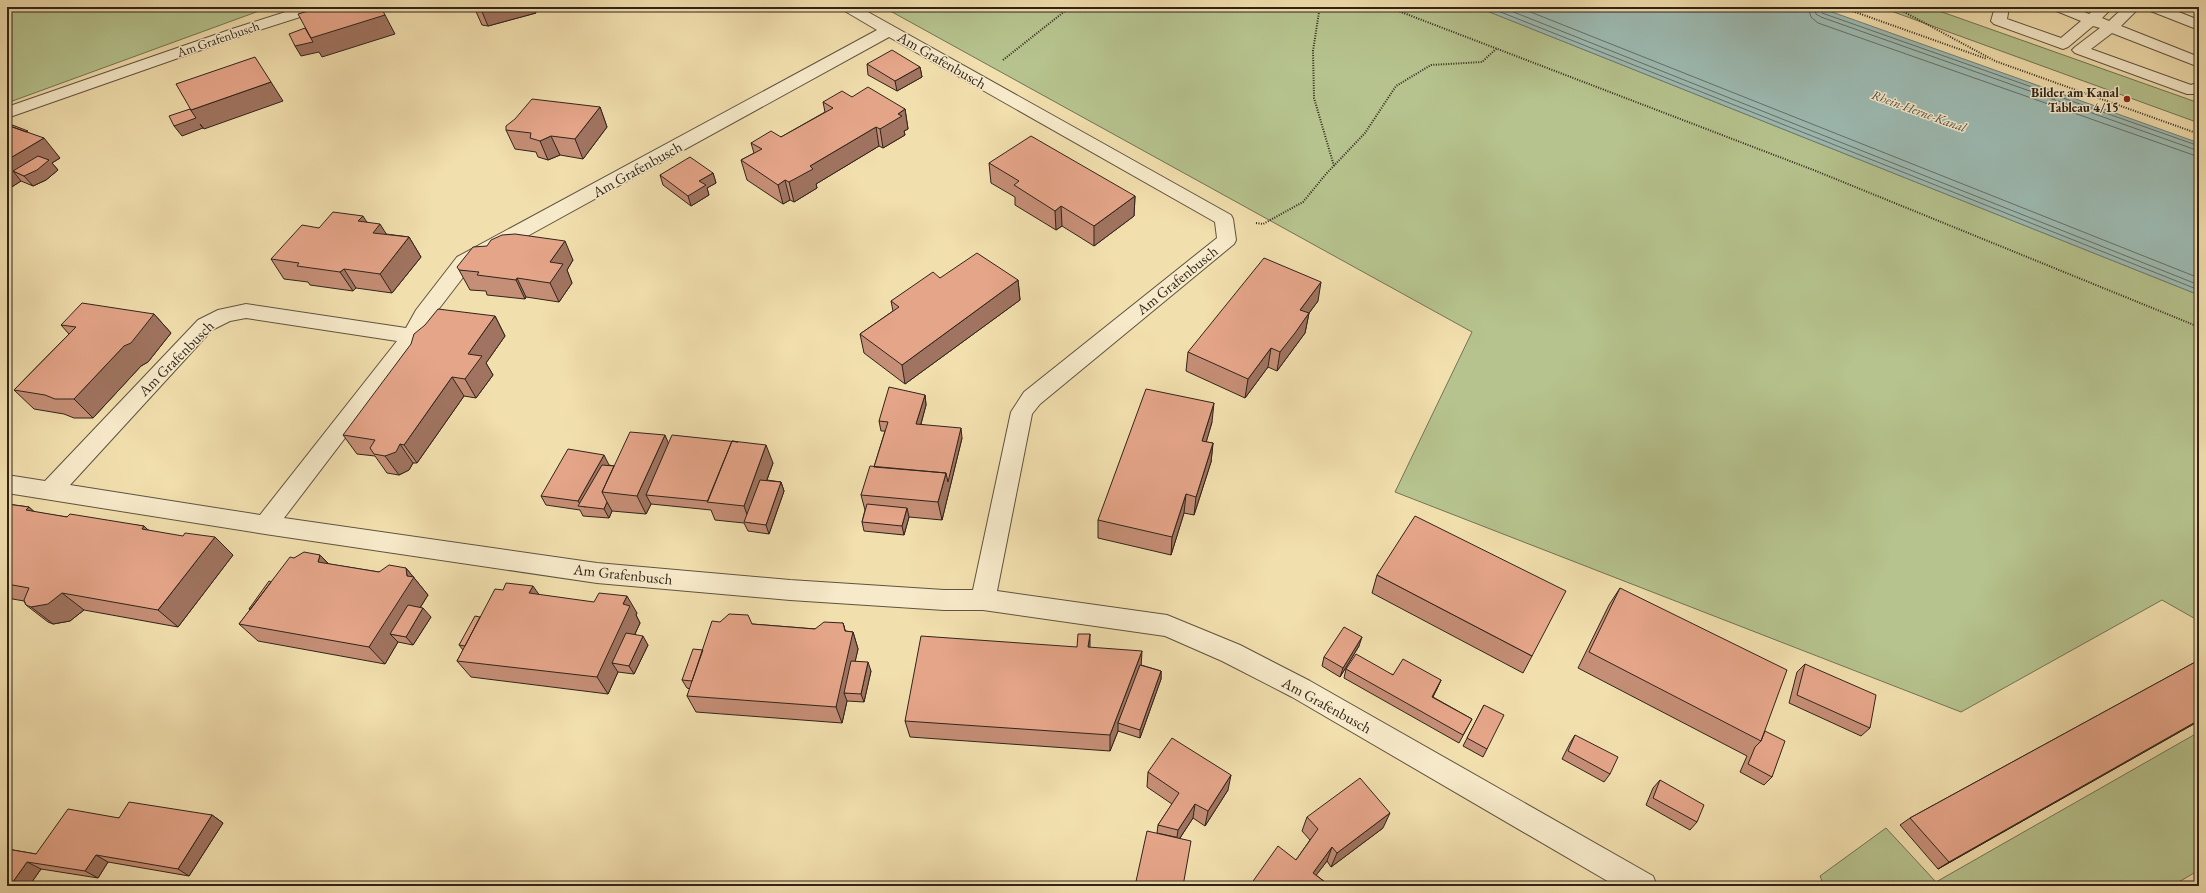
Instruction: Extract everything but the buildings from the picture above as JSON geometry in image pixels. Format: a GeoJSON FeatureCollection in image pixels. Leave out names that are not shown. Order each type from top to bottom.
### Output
{"type":"FeatureCollection","features":[{"type":"Feature","properties":{"kind":"street","name":"Am Grafenbusch"},"geometry":{"type":"LineString","coordinates":[[7,113],[238,32],[317,7]]}},
{"type":"Feature","properties":{"kind":"street","name":"Am Grafenbusch"},"geometry":{"type":"LineString","coordinates":[[848,7],[1224,219],[1227,240],[1032,398],[1022,412],[983,600]]}},
{"type":"Feature","properties":{"kind":"street","name":"Am Grafenbusch"},"geometry":{"type":"LineString","coordinates":[[265,525],[412,336],[423,315],[464,262],[889,30]]}},
{"type":"Feature","properties":{"kind":"street","name":"Am Grafenbusch"},"geometry":{"type":"LineString","coordinates":[[50,491],[205,325],[214,319],[246,311],[412,336]]}},
{"type":"Feature","properties":{"kind":"street","name":"Am Grafenbusch"},"geometry":{"type":"LineString","coordinates":[[7,484],[265,525],[597,573],[790,590],[944,600],[983,600],[1167,626],[1204,642],[1301,689],[1643,886]]}},
{"type":"Feature","properties":{"kind":"lane"},"geometry":{"type":"LineString","coordinates":[[2002,7],[1999,21],[2197,90]]}},
{"type":"Feature","properties":{"kind":"lane"},"geometry":{"type":"LineString","coordinates":[[2059,7],[2199,62]]}},
{"type":"Feature","properties":{"kind":"lane"},"geometry":{"type":"LineString","coordinates":[[2063,44],[2090,19],[2106,7]]}},
{"type":"Feature","properties":{"kind":"lane"},"geometry":{"type":"LineString","coordinates":[[2080,50],[2111,27],[2133,7]]}},
{"type":"Feature","properties":{"kind":"lane"},"geometry":{"type":"LineString","coordinates":[[2153,7],[2199,25]]}},
{"type":"Feature","properties":{"kind":"path"},"geometry":{"type":"LineString","coordinates":[[975,79],[1065,11],[1075,7]]}},
{"type":"Feature","properties":{"kind":"path"},"geometry":{"type":"LineString","coordinates":[[1323,7],[1319,12],[1313,51],[1314,98],[1334,166]]}},
{"type":"Feature","properties":{"kind":"path"},"geometry":{"type":"LineString","coordinates":[[1388,7],[1816,171],[2199,327]]}},
{"type":"Feature","properties":{"kind":"path"},"geometry":{"type":"LineString","coordinates":[[1841,7],[2199,134]]}},
{"type":"Feature","properties":{"kind":"path"},"geometry":{"type":"LineString","coordinates":[[1895,7],[1995,61]]}},
{"type":"Feature","properties":{"kind":"path"},"geometry":{"type":"LineString","coordinates":[[1224,219],[1263,224],[1303,202],[1334,166],[1366,133],[1396,86],[1431,65],[1482,62],[1497,48]]}},
{"type":"Feature","properties":{"kind":"green space"},"geometry":{"type":"Polygon","coordinates":[[[7,7],[270,7],[7,103],[7,7]]]}},
{"type":"Feature","properties":{"kind":"green space"},"geometry":{"type":"Polygon","coordinates":[[[883,7],[1477,7],[2199,295],[2199,621],[2162,600],[1961,712],[1395,492],[1472,332],[883,7]]]}},
{"type":"Feature","properties":{"kind":"green space"},"geometry":{"type":"Polygon","coordinates":[[[1880,7],[1928,7],[2199,103],[2199,123],[1880,7]]]}},
{"type":"Feature","properties":{"kind":"green space"},"geometry":{"type":"Polygon","coordinates":[[[2199,732],[2199,870],[2172,886],[1824,886],[1820,876],[1886,828],[1936,882],[2199,732]]]}},
{"type":"Feature","properties":{"kind":"water","name":"Rhein-Herne-Kanal"},"geometry":{"type":"Polygon","coordinates":[[[1477,7],[1818,7],[2199,143],[2199,295],[1477,7]]]}},
{"type":"Feature","properties":{"kind":"place","name":"Bilder am Kanal Tableau 4/15"},"geometry":{"type":"Point","coordinates":[2127,99]}}]}
